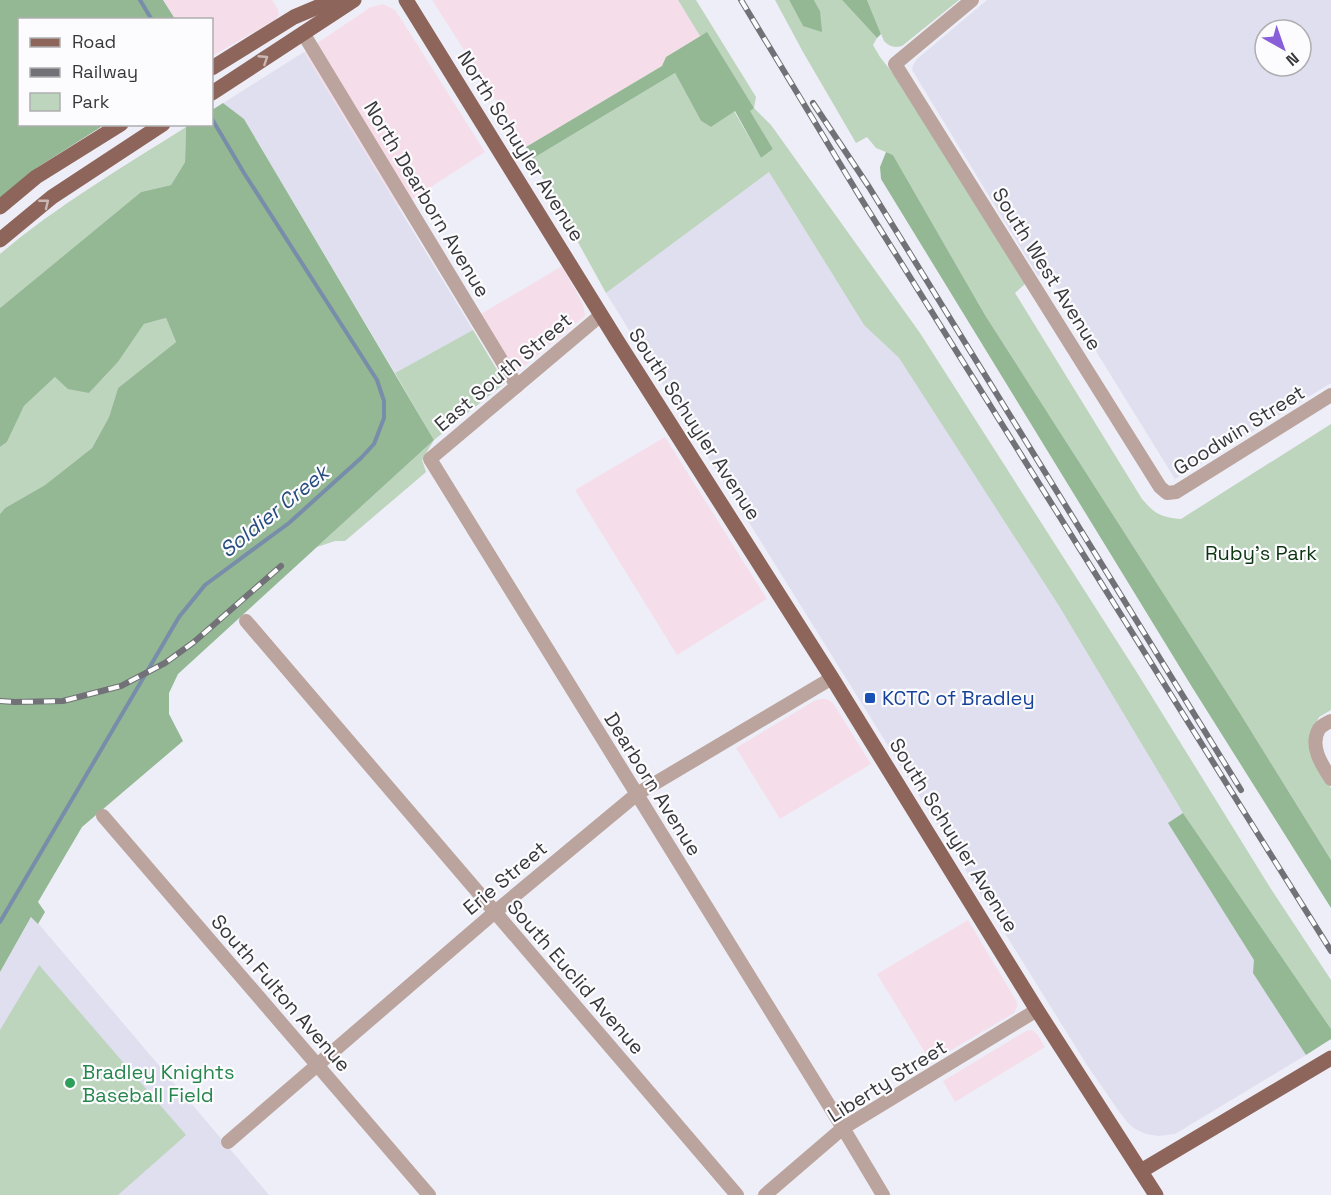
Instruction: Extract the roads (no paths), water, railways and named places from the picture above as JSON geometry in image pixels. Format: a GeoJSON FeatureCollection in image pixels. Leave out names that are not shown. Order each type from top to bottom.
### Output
{"type":"FeatureCollection","features":[{"type":"Feature","properties":{"kind":"main road"},"geometry":{"type":"LineString","coordinates":[[213,67],[294,18],[334,0]]}},
{"type":"Feature","properties":{"kind":"main road"},"geometry":{"type":"LineString","coordinates":[[213,92],[354,0]]}},
{"type":"Feature","properties":{"kind":"main road","name":"North Schuyler Avenue"},"geometry":{"type":"LineString","coordinates":[[406,0],[601,315]]}},
{"type":"Feature","properties":{"kind":"main road"},"geometry":{"type":"LineString","coordinates":[[0,207],[36,177],[118,126]]}},
{"type":"Feature","properties":{"kind":"main road"},"geometry":{"type":"LineString","coordinates":[[0,240],[52,197],[160,126]]}},
{"type":"Feature","properties":{"kind":"main road","name":"South Schuyler Avenue"},"geometry":{"type":"LineString","coordinates":[[601,315],[832,678],[1037,1010],[1156,1195]]}},
{"type":"Feature","properties":{"kind":"main road"},"geometry":{"type":"LineString","coordinates":[[1142,1171],[1331,1058]]}},
{"type":"Feature","properties":{"kind":"street","name":"South West Avenue"},"geometry":{"type":"LineString","coordinates":[[972,0],[895,64],[1160,487],[1167,493]]}},
{"type":"Feature","properties":{"kind":"street","name":"North Dearborn Avenue"},"geometry":{"type":"LineString","coordinates":[[303,33],[517,386]]}},
{"type":"Feature","properties":{"kind":"street","name":"East South Street"},"geometry":{"type":"LineString","coordinates":[[430,459],[601,315]]}},
{"type":"Feature","properties":{"kind":"street","name":"Goodwin Street"},"geometry":{"type":"LineString","coordinates":[[1167,493],[1176,492],[1331,395]]}},
{"type":"Feature","properties":{"kind":"street","name":"Dearborn Avenue"},"geometry":{"type":"LineString","coordinates":[[430,459],[883,1195]]}},
{"type":"Feature","properties":{"kind":"street","name":"South Euclid Avenue"},"geometry":{"type":"LineString","coordinates":[[246,621],[737,1195]]}},
{"type":"Feature","properties":{"kind":"street","name":"Erie Street"},"geometry":{"type":"LineString","coordinates":[[228,1142],[495,912],[637,794],[832,678]]}},
{"type":"Feature","properties":{"kind":"street"},"geometry":{"type":"LineString","coordinates":[[1325,724],[1315,741],[1319,761],[1331,779]]}},
{"type":"Feature","properties":{"kind":"street","name":"South Fulton Avenue"},"geometry":{"type":"LineString","coordinates":[[103,816],[429,1195]]}},
{"type":"Feature","properties":{"kind":"street","name":"Liberty Street"},"geometry":{"type":"LineString","coordinates":[[765,1195],[843,1128],[1037,1010]]}},
{"type":"Feature","properties":{"kind":"waterway","name":"Soldier Creek"},"geometry":{"type":"LineString","coordinates":[[140,0],[151,18]]}},
{"type":"Feature","properties":{"kind":"waterway","name":"Soldier Creek"},"geometry":{"type":"LineString","coordinates":[[0,922],[179,617],[205,585],[289,523],[361,458],[374,444],[384,418],[384,401],[377,380],[213,121]]}},
{"type":"Feature","properties":{"kind":"railway"},"geometry":{"type":"LineString","coordinates":[[741,0],[860,197],[1331,951]]}},
{"type":"Feature","properties":{"kind":"railway"},"geometry":{"type":"LineString","coordinates":[[813,103],[869,187],[1241,790]]}},
{"type":"Feature","properties":{"kind":"railway"},"geometry":{"type":"LineString","coordinates":[[0,701],[63,701],[121,686],[165,663],[194,642],[281,566]]}},
{"type":"Feature","properties":{"kind":"place","name":"KCTC of Bradley"},"geometry":{"type":"Point","coordinates":[870,698]}},
{"type":"Feature","properties":{"kind":"place","name":"Bradley Knights Baseball Field"},"geometry":{"type":"Point","coordinates":[70,1083]}},
{"type":"Feature","properties":{"kind":"park label","name":"Ruby's Park"},"geometry":{"type":"Point","coordinates":[1261,553]}}]}
